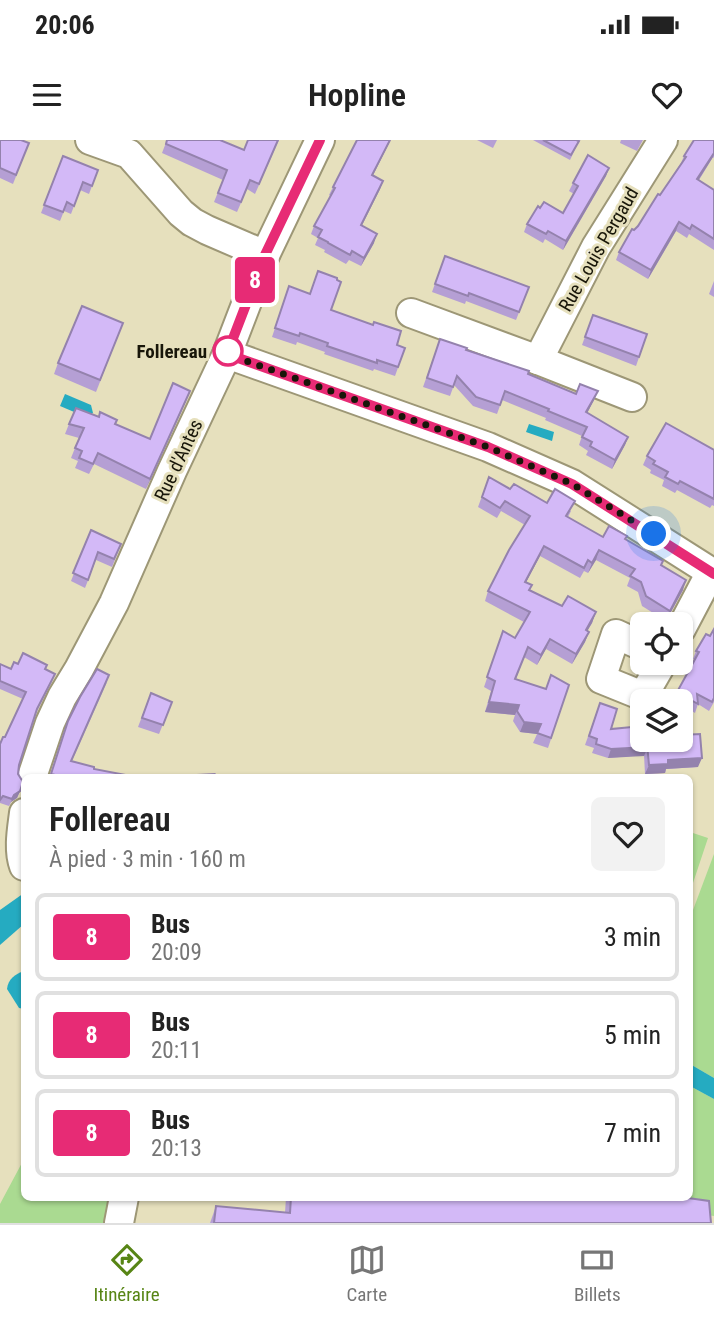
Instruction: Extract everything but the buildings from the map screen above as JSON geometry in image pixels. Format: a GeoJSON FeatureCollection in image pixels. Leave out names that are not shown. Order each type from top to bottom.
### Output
{"type":"FeatureCollection","features":[{"type":"Feature","properties":{"kind":"street"},"geometry":{"type":"LineString","coordinates":[[90,140],[132,147],[181,213],[192,222],[265,255]]}},
{"type":"Feature","properties":{"kind":"street","name":"Rue d'Antes"},"geometry":{"type":"LineString","coordinates":[[33,774],[50,723],[114,603],[227,354],[265,255],[320,140]]}},
{"type":"Feature","properties":{"kind":"street","name":"Rue Louis Pergaud"},"geometry":{"type":"LineString","coordinates":[[538,360],[596,247],[663,140]]}},
{"type":"Feature","properties":{"kind":"street"},"geometry":{"type":"LineString","coordinates":[[411,313],[632,397]]}},
{"type":"Feature","properties":{"kind":"street"},"geometry":{"type":"LineString","coordinates":[[227,354],[488,447],[572,484],[713,573],[691,612]]}},
{"type":"Feature","properties":{"kind":"street"},"geometry":{"type":"LineString","coordinates":[[630,640],[616,634],[601,679],[643,696],[655,675]]}},
{"type":"Feature","properties":{"kind":"street"},"geometry":{"type":"LineString","coordinates":[[119,1223],[123,1201]]}},
{"type":"Feature","properties":{"kind":"green space"},"geometry":{"type":"Polygon","coordinates":[[[693,833],[708,838],[693,883],[693,833]]]}},
{"type":"Feature","properties":{"kind":"green space"},"geometry":{"type":"Polygon","coordinates":[[[714,854],[714,1078],[693,1066],[693,910],[714,854]]]}},
{"type":"Feature","properties":{"kind":"green space"},"geometry":{"type":"Polygon","coordinates":[[[693,1088],[714,1099],[714,1216],[636,1201],[693,1201],[693,1088]]]}},
{"type":"Feature","properties":{"kind":"green space"},"geometry":{"type":"Polygon","coordinates":[[[21,1165],[21,1201],[123,1201],[119,1223],[0,1223],[0,1204],[21,1165]]]}},
{"type":"Feature","properties":{"kind":"water"},"geometry":{"type":"Polygon","coordinates":[[[65,394],[91,405],[93,413],[86,417],[60,406],[65,394]]]}},
{"type":"Feature","properties":{"kind":"water"},"geometry":{"type":"Polygon","coordinates":[[[529,424],[554,432],[552,441],[526,432],[529,424]]]}},
{"type":"Feature","properties":{"kind":"water"},"geometry":{"type":"Polygon","coordinates":[[[21,895],[21,927],[0,945],[0,910],[21,895]]]}},
{"type":"Feature","properties":{"kind":"water"},"geometry":{"type":"Polygon","coordinates":[[[21,972],[21,1008],[7,989],[12,977],[21,972]]]}},
{"type":"Feature","properties":{"kind":"water"},"geometry":{"type":"Polygon","coordinates":[[[693,1066],[714,1078],[714,1099],[693,1088],[693,1066]]]}},
{"type":"Feature","properties":{"kind":"bus line","name":"8"},"geometry":{"type":"LineString","coordinates":[[320,140],[265,255],[227,354],[488,447],[572,484],[714,574]]}},
{"type":"Feature","properties":{"kind":"place","name":"Follereau"},"geometry":{"type":"Point","coordinates":[228,351]}},
{"type":"Feature","properties":{"kind":"route"},"geometry":{"type":"LineString","coordinates":[[228,351],[227,354],[488,447],[572,484],[654,534]]}}]}
